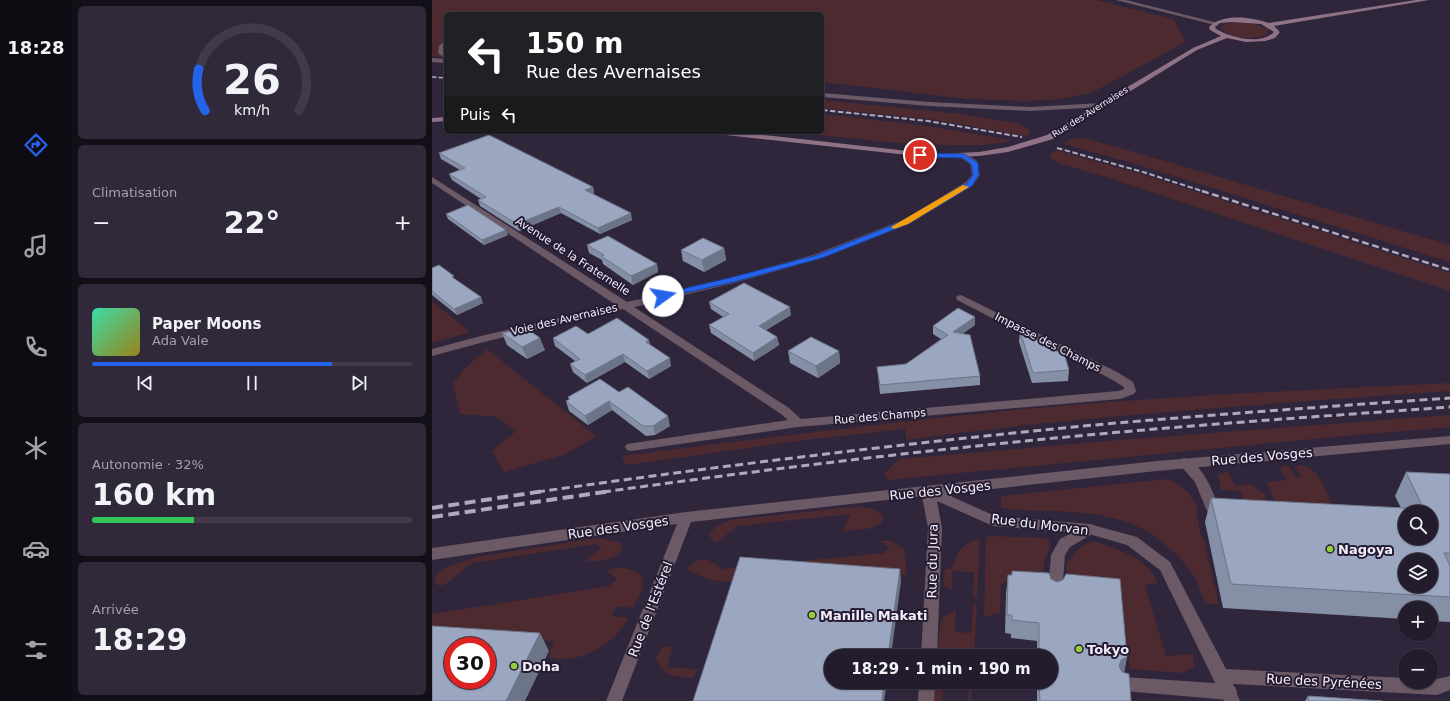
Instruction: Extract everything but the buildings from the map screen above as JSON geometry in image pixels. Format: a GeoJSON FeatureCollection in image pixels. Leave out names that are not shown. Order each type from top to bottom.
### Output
{"type":"FeatureCollection","features":[{"type":"Feature","properties":{"kind":"main road"},"geometry":{"type":"LineString","coordinates":[[1268,25],[1426,0]]}},
{"type":"Feature","properties":{"kind":"main road"},"geometry":{"type":"LineString","coordinates":[[1246,20],[1268,25],[1277,32],[1275,36],[1269,38],[1248,40],[1226,36],[1213,30],[1212,26],[1223,21],[1246,20]]}},
{"type":"Feature","properties":{"kind":"main road","name":"Rue des Avernaises"},"geometry":{"type":"LineString","coordinates":[[733,134],[935,156],[964,156],[1006,150],[1030,145],[1050,137],[1139,81],[1195,49],[1226,36]]}},
{"type":"Feature","properties":{"kind":"main road"},"geometry":{"type":"LineString","coordinates":[[432,120],[444,118]]}},
{"type":"Feature","properties":{"kind":"street"},"geometry":{"type":"LineString","coordinates":[[1119,0],[1215,24]]}},
{"type":"Feature","properties":{"kind":"street"},"geometry":{"type":"LineString","coordinates":[[1131,0],[1223,21]]}},
{"type":"Feature","properties":{"kind":"street"},"geometry":{"type":"LineString","coordinates":[[444,44],[442,46],[441,53],[444,55]]}},
{"type":"Feature","properties":{"kind":"street"},"geometry":{"type":"LineString","coordinates":[[432,60],[444,61]]}},
{"type":"Feature","properties":{"kind":"street"},"geometry":{"type":"LineString","coordinates":[[824,95],[929,104],[1030,109],[1102,105]]}},
{"type":"Feature","properties":{"kind":"street"},"geometry":{"type":"LineString","coordinates":[[624,305],[731,281],[819,256],[906,222],[970,184],[976,175],[974,163],[964,156]]}},
{"type":"Feature","properties":{"kind":"street","name":"Avenue de la Fraternelle"},"geometry":{"type":"LineString","coordinates":[[432,179],[786,410],[798,423]]}},
{"type":"Feature","properties":{"kind":"street","name":"Impasse des Champs"},"geometry":{"type":"LineString","coordinates":[[961,298],[1113,374],[1129,385],[1130,391]]}},
{"type":"Feature","properties":{"kind":"street","name":"Voie des Avernaises"},"geometry":{"type":"LineString","coordinates":[[432,353],[481,339],[624,305]]}},
{"type":"Feature","properties":{"kind":"street","name":"Rue des Champs"},"geometry":{"type":"LineString","coordinates":[[631,447],[798,423],[1120,394],[1130,391]]}},
{"type":"Feature","properties":{"kind":"street","name":"Rue des Vosges"},"geometry":{"type":"LineString","coordinates":[[432,554],[686,517],[1184,463],[1450,440]]}},
{"type":"Feature","properties":{"kind":"street"},"geometry":{"type":"LineString","coordinates":[[1184,463],[1201,480],[1212,507]]}},
{"type":"Feature","properties":{"kind":"street","name":"Rue du Morvan"},"geometry":{"type":"LineString","coordinates":[[928,491],[993,521],[1089,529],[1132,541],[1165,566],[1221,676],[1230,697]]}},
{"type":"Feature","properties":{"kind":"street","name":"Rue du Jura"},"geometry":{"type":"LineString","coordinates":[[928,491],[934,528],[929,649]]}},
{"type":"Feature","properties":{"kind":"street","name":"Rue de l'Estérel"},"geometry":{"type":"LineString","coordinates":[[614,701],[686,517]]}},
{"type":"Feature","properties":{"kind":"street"},"geometry":{"type":"LineString","coordinates":[[1055,592],[1058,555],[1065,543],[1089,529]]}},
{"type":"Feature","properties":{"kind":"street","name":"Rue des Pyrénées"},"geometry":{"type":"LineString","coordinates":[[1221,676],[1437,687],[1450,684]]}},
{"type":"Feature","properties":{"kind":"street"},"geometry":{"type":"LineString","coordinates":[[1124,684],[1230,697]]}},
{"type":"Feature","properties":{"kind":"street"},"geometry":{"type":"LineString","coordinates":[[926,701],[927,689]]}},
{"type":"Feature","properties":{"kind":"shaded area"},"geometry":{"type":"Polygon","coordinates":[[[432,0],[1096,0],[1173,19],[1186,42],[1091,93],[1061,99],[1026,101],[968,99],[824,82],[824,12],[444,12],[444,57],[432,56],[432,0]]]}},
{"type":"Feature","properties":{"kind":"shaded area"},"geometry":{"type":"Polygon","coordinates":[[[1237,22],[1255,24],[1267,29],[1268,33],[1263,36],[1244,38],[1230,35],[1221,28],[1227,23],[1237,22]]]}},
{"type":"Feature","properties":{"kind":"shaded area"},"geometry":{"type":"Polygon","coordinates":[[[824,100],[961,114],[1020,124],[1029,129],[1030,133],[1027,136],[937,120],[824,108],[824,100]]]}},
{"type":"Feature","properties":{"kind":"shaded area"},"geometry":{"type":"Polygon","coordinates":[[[824,114],[920,125],[1012,140],[984,145],[935,145],[874,141],[812,134],[824,134],[824,114]]]}},
{"type":"Feature","properties":{"kind":"shaded area"},"geometry":{"type":"Polygon","coordinates":[[[1072,138],[1086,139],[1124,149],[1450,245],[1450,262],[1132,163],[1064,144],[1072,138]]]}},
{"type":"Feature","properties":{"kind":"shaded area"},"geometry":{"type":"Polygon","coordinates":[[[1055,150],[1141,174],[1450,273],[1450,291],[1109,178],[1061,164],[1049,156],[1055,150]]]}},
{"type":"Feature","properties":{"kind":"shaded area"},"geometry":{"type":"Polygon","coordinates":[[[432,301],[470,332],[432,343],[432,301]]]}},
{"type":"Feature","properties":{"kind":"shaded area"},"geometry":{"type":"Polygon","coordinates":[[[487,349],[596,436],[566,454],[504,472],[492,451],[516,431],[497,417],[460,414],[453,384],[463,370],[487,349]]]}},
{"type":"Feature","properties":{"kind":"shaded area"},"geometry":{"type":"Polygon","coordinates":[[[1450,383],[1450,391],[1109,417],[974,431],[906,440],[905,429],[805,440],[626,465],[622,456],[873,425],[1078,404],[1450,383]]]}},
{"type":"Feature","properties":{"kind":"shaded area"},"geometry":{"type":"Polygon","coordinates":[[[1450,415],[1450,427],[888,480],[884,474],[899,459],[1131,439],[1450,415]]]}},
{"type":"Feature","properties":{"kind":"shaded area"},"geometry":{"type":"Polygon","coordinates":[[[1289,466],[1296,477],[1301,476],[1294,466],[1304,466],[1310,468],[1316,473],[1324,487],[1336,517],[1281,515],[1267,482],[1287,480],[1279,467],[1289,466]]]}},
{"type":"Feature","properties":{"kind":"shaded area"},"geometry":{"type":"Polygon","coordinates":[[[1228,472],[1236,486],[1251,484],[1264,494],[1272,515],[1247,511],[1241,491],[1221,490],[1218,474],[1228,472]]]}},
{"type":"Feature","properties":{"kind":"shaded area"},"geometry":{"type":"Polygon","coordinates":[[[1167,479],[1182,487],[1193,499],[1199,509],[1196,510],[1201,536],[1204,540],[1219,604],[1206,602],[1194,576],[1180,558],[1151,534],[1134,525],[1116,519],[1078,512],[1001,508],[1001,496],[1167,479]]]}},
{"type":"Feature","properties":{"kind":"shaded area"},"geometry":{"type":"Polygon","coordinates":[[[863,507],[874,509],[883,516],[879,525],[868,529],[843,531],[850,514],[738,526],[716,543],[709,536],[717,526],[725,522],[738,519],[863,507]]]}},
{"type":"Feature","properties":{"kind":"shaded area"},"geometry":{"type":"Polygon","coordinates":[[[986,537],[1046,538],[1049,541],[1050,547],[1044,561],[1045,584],[1005,582],[1001,585],[1000,613],[984,617],[986,537]]]}},
{"type":"Feature","properties":{"kind":"shaded area"},"geometry":{"type":"Polygon","coordinates":[[[598,538],[621,543],[623,547],[620,552],[612,558],[602,560],[586,561],[602,547],[595,544],[472,563],[447,583],[440,586],[436,584],[434,580],[437,574],[444,568],[476,557],[598,538]]]}},
{"type":"Feature","properties":{"kind":"shaded area"},"geometry":{"type":"Polygon","coordinates":[[[980,538],[977,597],[973,598],[974,572],[952,571],[952,589],[944,585],[945,569],[952,569],[961,549],[974,540],[980,538]]]}},
{"type":"Feature","properties":{"kind":"shaded area"},"geometry":{"type":"Polygon","coordinates":[[[880,541],[891,541],[904,549],[907,575],[772,564],[884,553],[890,547],[880,541]]]}},
{"type":"Feature","properties":{"kind":"shaded area"},"geometry":{"type":"Polygon","coordinates":[[[1093,541],[1130,555],[1139,560],[1153,574],[1158,583],[1145,585],[1166,656],[1193,654],[1194,667],[1182,673],[1130,669],[1120,592],[1066,586],[1067,562],[1081,547],[1093,541]]]}},
{"type":"Feature","properties":{"kind":"shaded area"},"geometry":{"type":"Polygon","coordinates":[[[707,559],[722,569],[739,567],[732,582],[708,579],[687,569],[696,561],[707,559]]]}},
{"type":"Feature","properties":{"kind":"shaded area"},"geometry":{"type":"Polygon","coordinates":[[[619,567],[637,572],[643,580],[643,586],[633,608],[617,606],[612,616],[629,618],[624,626],[611,640],[586,655],[565,659],[548,658],[554,641],[432,635],[432,614],[609,586],[617,579],[606,570],[619,567]]]}},
{"type":"Feature","properties":{"kind":"shaded area"},"geometry":{"type":"Polygon","coordinates":[[[973,604],[977,604],[974,649],[938,649],[941,619],[956,610],[955,632],[971,633],[973,604]]]}},
{"type":"Feature","properties":{"kind":"shaded area"},"geometry":{"type":"Polygon","coordinates":[[[663,646],[672,647],[667,667],[698,669],[693,678],[675,676],[662,669],[656,658],[663,646]]]}},
{"type":"Feature","properties":{"kind":"shaded area"},"geometry":{"type":"Polygon","coordinates":[[[933,689],[944,689],[942,701],[932,701],[933,689]]]}},
{"type":"Feature","properties":{"kind":"shaded area"},"geometry":{"type":"Polygon","coordinates":[[[969,689],[972,689],[971,701],[968,701],[969,689]]]}},
{"type":"Feature","properties":{"kind":"railway"},"geometry":{"type":"LineString","coordinates":[[432,77],[444,78]]}},
{"type":"Feature","properties":{"kind":"railway"},"geometry":{"type":"LineString","coordinates":[[824,110],[928,121],[1022,137]]}},
{"type":"Feature","properties":{"kind":"railway"},"geometry":{"type":"LineString","coordinates":[[1057,148],[1143,172],[1205,192]]}},
{"type":"Feature","properties":{"kind":"railway"},"geometry":{"type":"LineString","coordinates":[[1202,191],[1450,270]]}},
{"type":"Feature","properties":{"kind":"railway"},"geometry":{"type":"LineString","coordinates":[[540,492],[963,438],[1105,424],[1450,398]]}},
{"type":"Feature","properties":{"kind":"railway"},"geometry":{"type":"LineString","coordinates":[[603,492],[711,477],[928,451],[1036,440],[1191,426],[1450,407]]}},
{"type":"Feature","properties":{"kind":"railway"},"geometry":{"type":"LineString","coordinates":[[432,517],[611,491]]}},
{"type":"Feature","properties":{"kind":"railway"},"geometry":{"type":"LineString","coordinates":[[432,508],[540,492]]}},
{"type":"Feature","properties":{"kind":"slow traffic"},"geometry":{"type":"LineString","coordinates":[[894,227],[906,222],[965,187]]}},
{"type":"Feature","properties":{"kind":"place","name":"Nagoya"},"geometry":{"type":"Point","coordinates":[1330,549]}},
{"type":"Feature","properties":{"kind":"place","name":"Manille Makati"},"geometry":{"type":"Point","coordinates":[812,615]}},
{"type":"Feature","properties":{"kind":"place","name":"Tokyo"},"geometry":{"type":"Point","coordinates":[1079,649]}},
{"type":"Feature","properties":{"kind":"place","name":"Doha"},"geometry":{"type":"Point","coordinates":[514,666]}},
{"type":"Feature","properties":{"kind":"route"},"geometry":{"type":"LineString","coordinates":[[663,296],[731,281],[819,256],[906,222],[970,184],[976,175],[974,163],[964,156],[920,155]]}}]}
